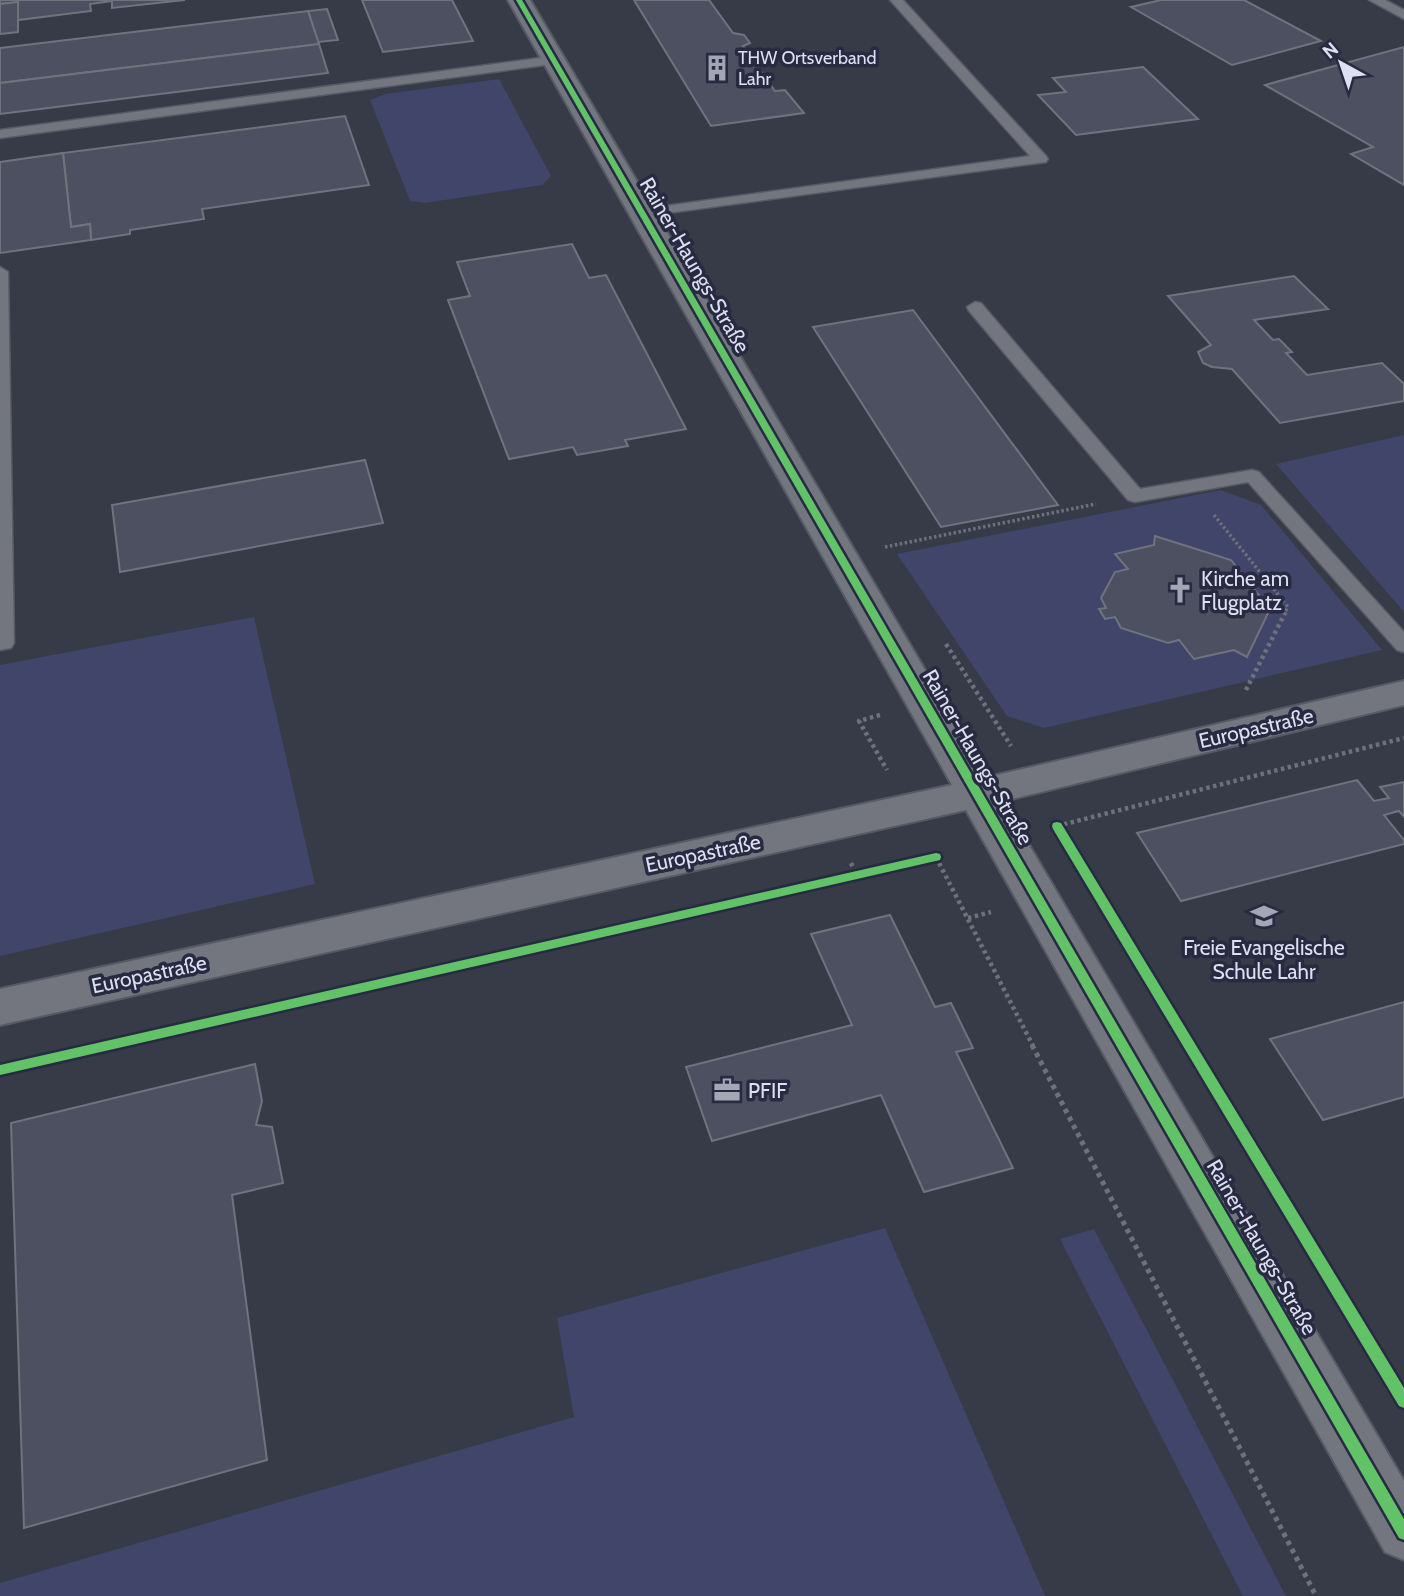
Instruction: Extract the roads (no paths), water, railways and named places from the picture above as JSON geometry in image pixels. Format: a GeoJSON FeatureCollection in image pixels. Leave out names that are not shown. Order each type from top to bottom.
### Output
{"type":"FeatureCollection","features":[{"type":"Feature","properties":{"kind":"street","name":"Rainer-Haungs-Straße"},"geometry":{"type":"LineString","coordinates":[[519,0],[1404,1533]]}},
{"type":"Feature","properties":{"kind":"street","name":"Europastraße"},"geometry":{"type":"LineString","coordinates":[[0,1007],[977,793],[1404,693]]}},
{"type":"Feature","properties":{"kind":"lane"},"geometry":{"type":"LineString","coordinates":[[643,214],[1041,159],[896,0]]}},
{"type":"Feature","properties":{"kind":"lane"},"geometry":{"type":"LineString","coordinates":[[1376,0],[1404,15]]}},
{"type":"Feature","properties":{"kind":"lane"},"geometry":{"type":"LineString","coordinates":[[0,134],[555,60]]}},
{"type":"Feature","properties":{"kind":"lane"},"geometry":{"type":"LineString","coordinates":[[0,272],[4,643],[0,643]]}},
{"type":"Feature","properties":{"kind":"lane"},"geometry":{"type":"LineString","coordinates":[[975,307],[1135,496],[1252,476],[1404,645]]}},
{"type":"Feature","properties":{"kind":"place","name":"THW Ortsverband Lahr"},"geometry":{"type":"Point","coordinates":[717,68]}},
{"type":"Feature","properties":{"kind":"place","name":"Kirche am Flugplatz"},"geometry":{"type":"Point","coordinates":[1180,590]}},
{"type":"Feature","properties":{"kind":"place","name":"Freie Evangelische Schule Lahr"},"geometry":{"type":"Point","coordinates":[1264,916]}},
{"type":"Feature","properties":{"kind":"place","name":"PFIF"},"geometry":{"type":"Point","coordinates":[727,1090]}}]}
